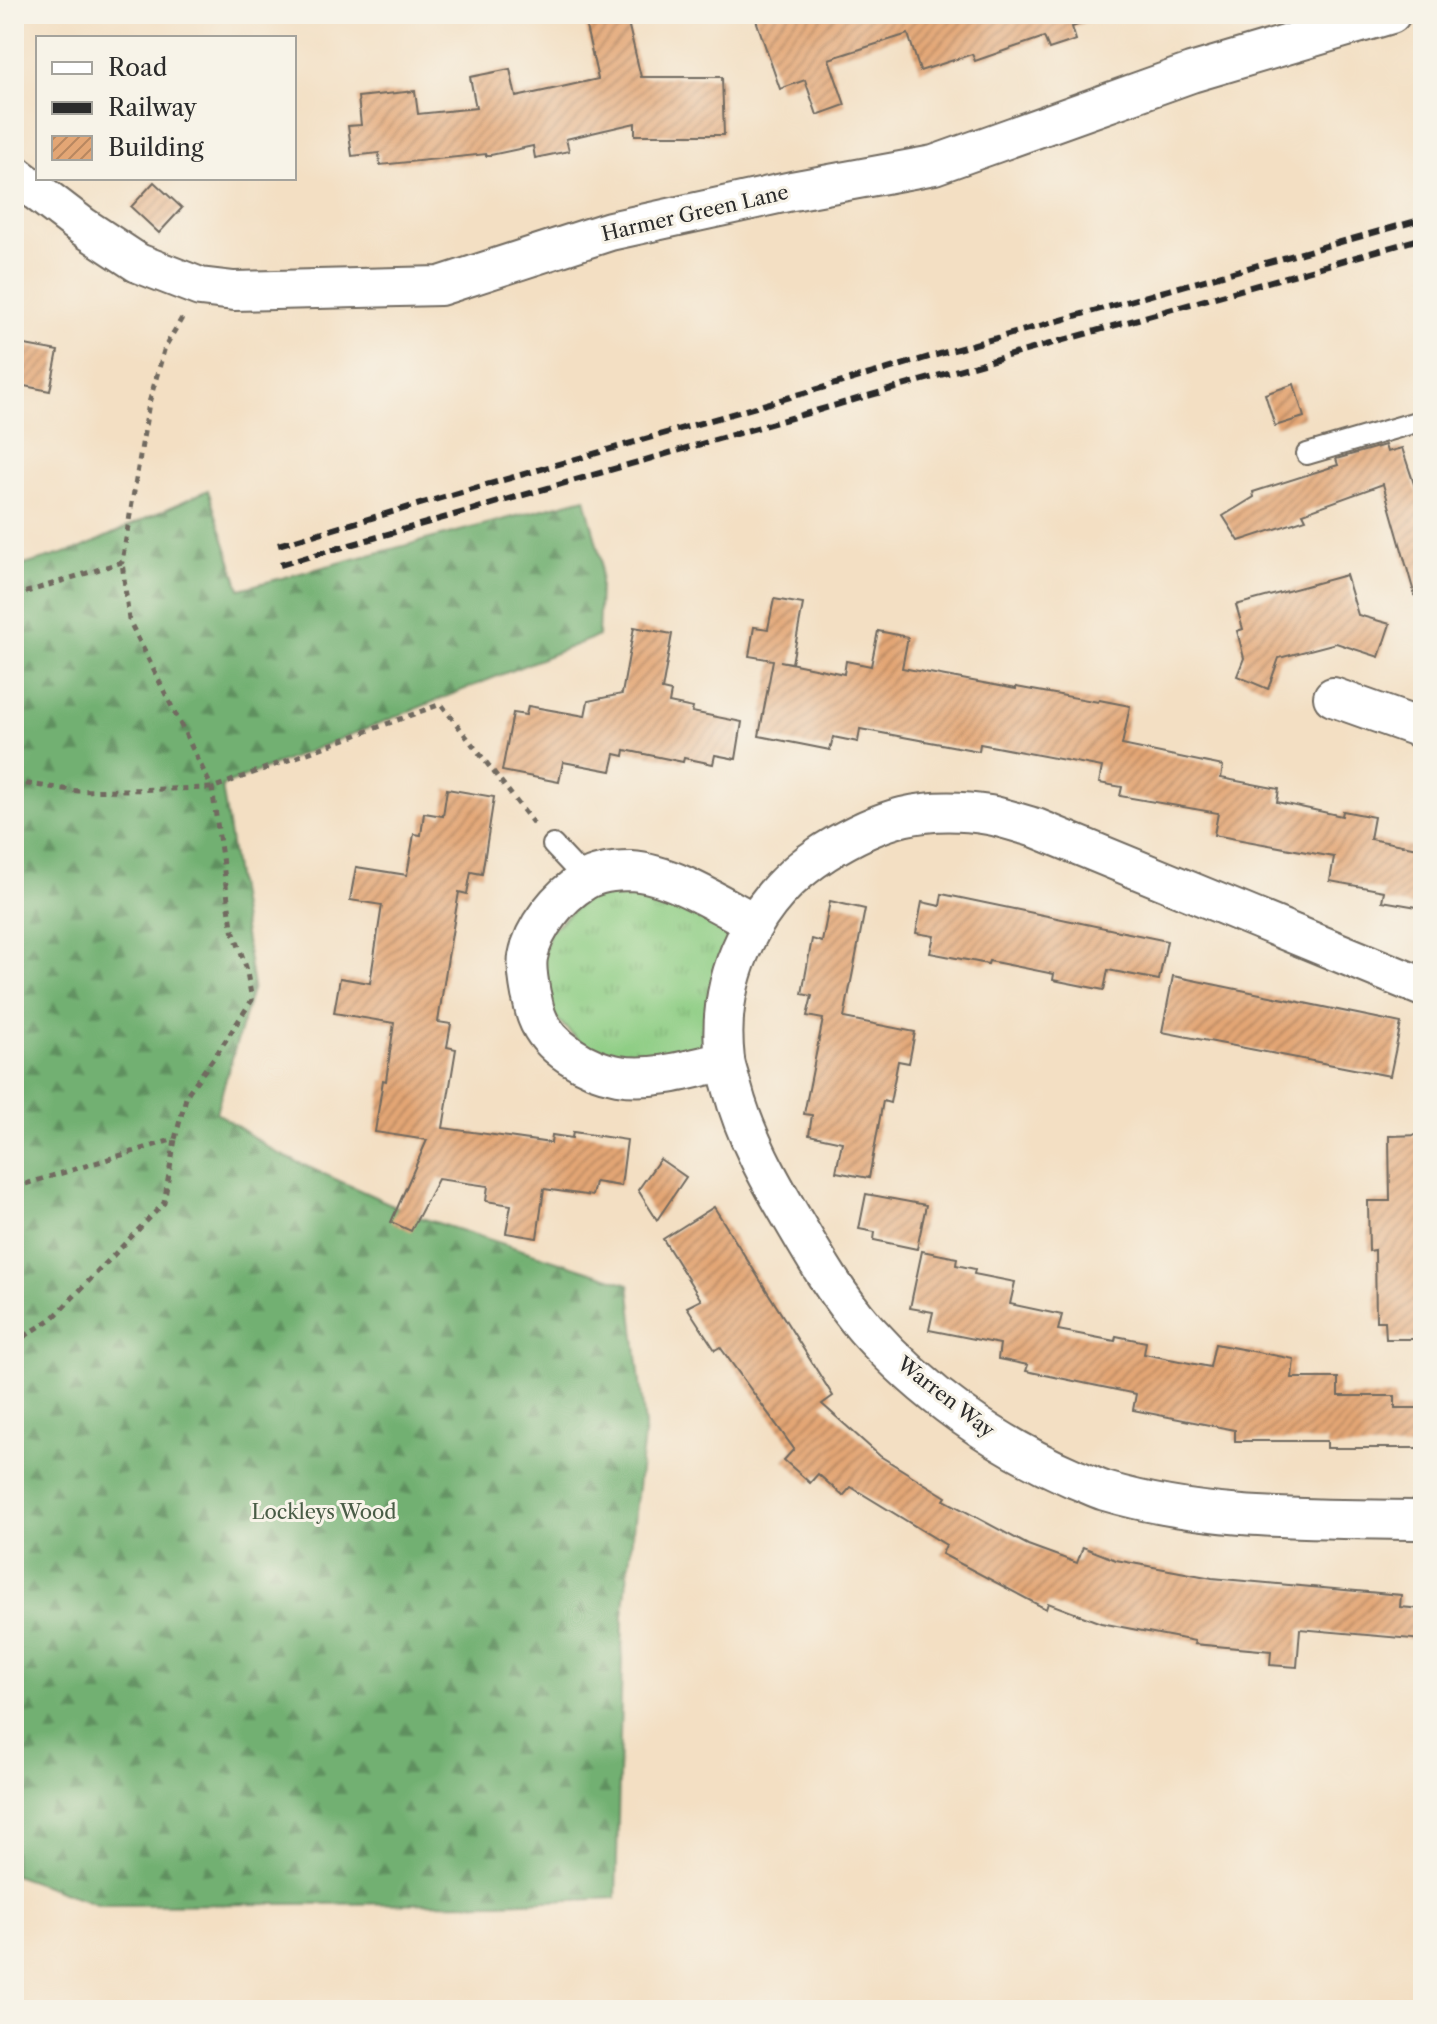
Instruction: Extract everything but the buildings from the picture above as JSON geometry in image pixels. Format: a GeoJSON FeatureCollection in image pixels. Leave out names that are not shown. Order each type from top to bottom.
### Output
{"type":"FeatureCollection","features":[{"type":"Feature","properties":{"kind":"street","name":"Harmer Green Lane"},"geometry":{"type":"LineString","coordinates":[[14,174],[82,226],[138,263],[200,287],[234,291],[440,286],[610,231],[792,191],[934,165],[1191,73],[1391,14]]}},
{"type":"Feature","properties":{"kind":"street"},"geometry":{"type":"LineString","coordinates":[[1333,697],[1423,729]]}},
{"type":"Feature","properties":{"kind":"street","name":"Warren Way"},"geometry":{"type":"LineString","coordinates":[[1423,987],[1036,828],[992,815],[955,811],[915,813],[877,824],[845,839],[814,858],[779,889],[753,922],[737,956],[724,1022],[725,1061],[750,1142],[829,1282],[866,1329],[915,1377],[975,1425],[1045,1465],[1104,1491],[1174,1507],[1257,1517],[1423,1520]]}},
{"type":"Feature","properties":{"kind":"street"},"geometry":{"type":"LineString","coordinates":[[725,1061],[659,1076],[618,1075],[586,1066],[557,1046],[537,1018],[529,986],[528,958],[539,928],[558,901],[585,879],[609,872],[635,871],[676,882],[753,922]]}},
{"type":"Feature","properties":{"kind":"lane"},"geometry":{"type":"LineString","coordinates":[[1307,454],[1423,420]]}},
{"type":"Feature","properties":{"kind":"lane"},"geometry":{"type":"LineString","coordinates":[[553,845],[585,879]]}},
{"type":"Feature","properties":{"kind":"path"},"geometry":{"type":"LineString","coordinates":[[14,1343],[53,1318],[164,1203],[175,1139],[187,1094],[252,1000],[246,967],[232,927],[212,788],[129,620],[122,562],[149,403],[165,347]]}},
{"type":"Feature","properties":{"kind":"path"},"geometry":{"type":"LineString","coordinates":[[14,596],[122,562]]}},
{"type":"Feature","properties":{"kind":"path"},"geometry":{"type":"LineString","coordinates":[[14,782],[78,791],[212,788],[441,704],[553,845]]}},
{"type":"Feature","properties":{"kind":"path"},"geometry":{"type":"LineString","coordinates":[[14,1186],[175,1139]]}},
{"type":"Feature","properties":{"kind":"green space","name":"Lockleys Wood"},"geometry":{"type":"Polygon","coordinates":[[[208,490],[240,589],[585,498],[601,560],[598,636],[222,786],[253,987],[216,1112],[277,1153],[422,1218],[629,1284],[645,1427],[623,1615],[616,1898],[499,1903],[100,1905],[14,1875],[14,568],[82,548],[208,490]]]}},
{"type":"Feature","properties":{"kind":"green space"},"geometry":{"type":"Polygon","coordinates":[[[641,883],[726,928],[729,941],[712,1042],[704,1051],[655,1062],[592,1054],[550,1012],[541,961],[550,931],[589,896],[641,883]]]}},
{"type":"Feature","properties":{"kind":"railway"},"geometry":{"type":"LineString","coordinates":[[278,545],[950,351],[1423,219]]}},
{"type":"Feature","properties":{"kind":"railway"},"geometry":{"type":"LineString","coordinates":[[280,565],[1423,238]]}}]}
